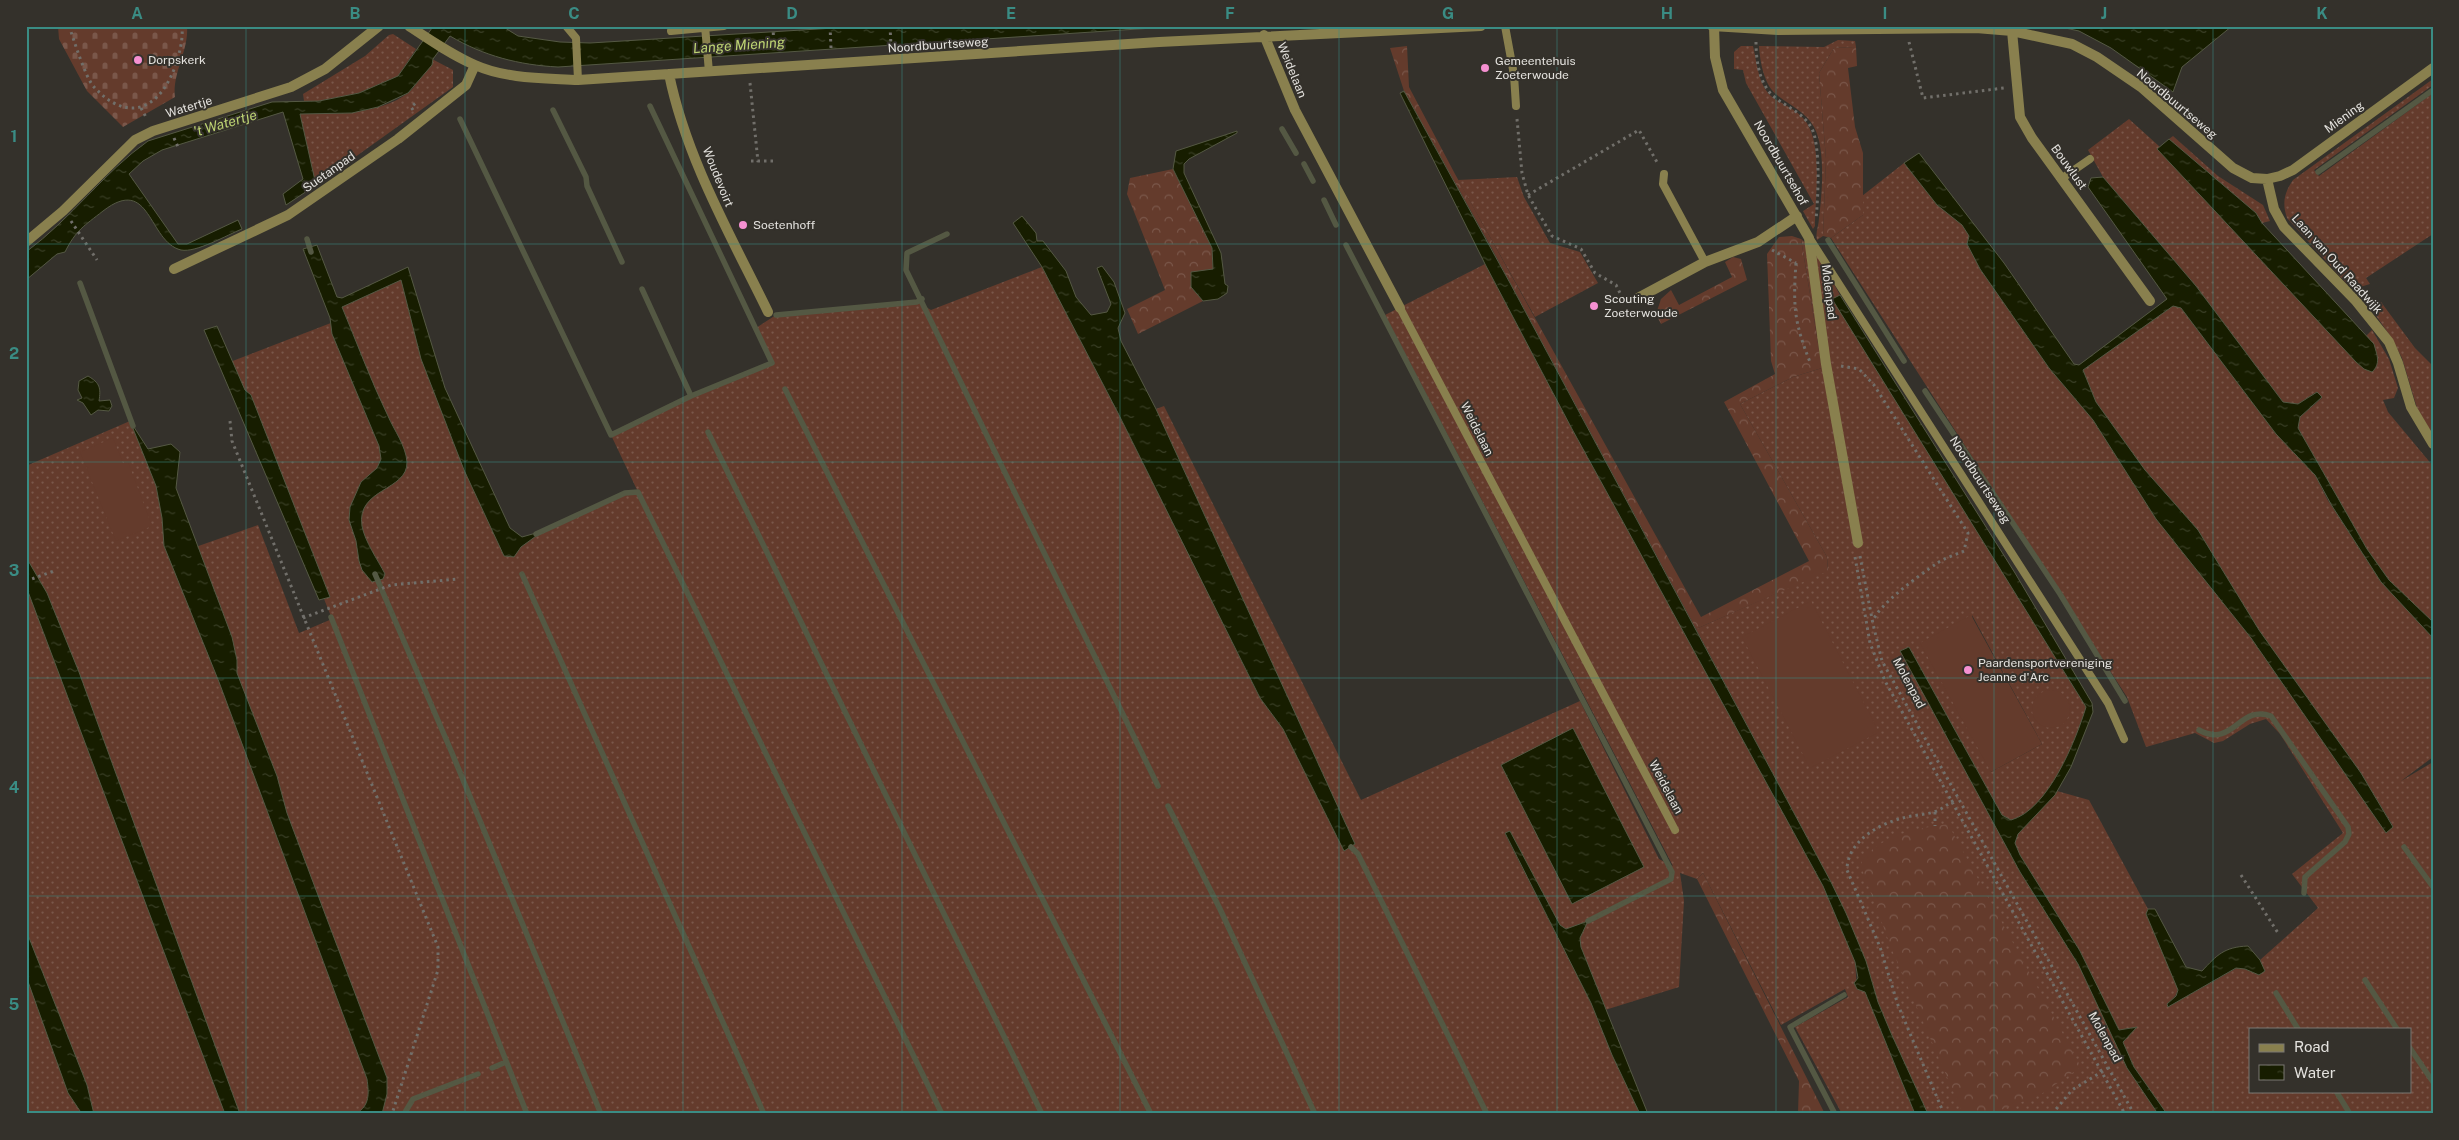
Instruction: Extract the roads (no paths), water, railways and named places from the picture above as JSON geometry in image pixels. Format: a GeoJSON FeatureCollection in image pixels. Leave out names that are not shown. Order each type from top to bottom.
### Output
{"type":"FeatureCollection","features":[{"type":"Feature","properties":{"kind":"street","name":"Watertje"},"geometry":{"type":"LineString","coordinates":[[26,242],[63,211],[135,140],[153,131],[291,88],[325,70],[379,26]]}},
{"type":"Feature","properties":{"kind":"street","name":"Noordbuurtseweg"},"geometry":{"type":"LineString","coordinates":[[408,26],[475,65],[515,76],[669,74],[708,68],[749,70],[1264,35],[1481,26]]}},
{"type":"Feature","properties":{"kind":"street","name":"Noordbuurtseweg"},"geometry":{"type":"LineString","coordinates":[[1713,26],[1778,28],[1976,28],[2012,31],[2072,44],[2097,57],[2141,87],[2233,168],[2252,178],[2267,179]]}},
{"type":"Feature","properties":{"kind":"street","name":"Noordbuurtsehof"},"geometry":{"type":"LineString","coordinates":[[1638,298],[1705,262],[1758,242],[1797,216],[1723,90],[1715,57],[1713,26]]}},
{"type":"Feature","properties":{"kind":"street","name":"Bouwlust"},"geometry":{"type":"LineString","coordinates":[[2012,31],[2020,117],[2032,138],[2150,301]]}},
{"type":"Feature","properties":{"kind":"street","name":"Weidelaan"},"geometry":{"type":"LineString","coordinates":[[1264,35],[1295,110],[1400,308]]}},
{"type":"Feature","properties":{"kind":"street","name":"Suetanpad"},"geometry":{"type":"LineString","coordinates":[[174,269],[288,215],[398,139],[466,85],[475,65]]}},
{"type":"Feature","properties":{"kind":"street","name":"Miening"},"geometry":{"type":"LineString","coordinates":[[2267,179],[2294,170],[2433,68]]}},
{"type":"Feature","properties":{"kind":"street","name":"Woudevoirt"},"geometry":{"type":"LineString","coordinates":[[669,74],[675,101],[712,198],[768,312]]}},
{"type":"Feature","properties":{"kind":"street","name":"Laan van Oud Raadwijk"},"geometry":{"type":"LineString","coordinates":[[2267,179],[2274,209],[2284,228],[2356,301],[2388,342],[2398,363],[2411,407],[2433,444]]}},
{"type":"Feature","properties":{"kind":"street","name":"Molenpad"},"geometry":{"type":"LineString","coordinates":[[1797,216],[1809,238],[1826,364],[1855,546]]}},
{"type":"Feature","properties":{"kind":"lane"},"geometry":{"type":"LineString","coordinates":[[566,26],[576,38],[578,76]]}},
{"type":"Feature","properties":{"kind":"lane"},"geometry":{"type":"LineString","coordinates":[[672,31],[724,26]]}},
{"type":"Feature","properties":{"kind":"lane"},"geometry":{"type":"LineString","coordinates":[[1505,26],[1514,75],[1516,106]]}},
{"type":"Feature","properties":{"kind":"lane"},"geometry":{"type":"LineString","coordinates":[[705,29],[708,68]]}},
{"type":"Feature","properties":{"kind":"lane"},"geometry":{"type":"LineString","coordinates":[[2061,179],[2090,159]]}},
{"type":"Feature","properties":{"kind":"lane"},"geometry":{"type":"LineString","coordinates":[[1664,174],[1663,184],[1705,262]]}},
{"type":"Feature","properties":{"kind":"lane","name":"Noordbuurtseweg"},"geometry":{"type":"LineString","coordinates":[[1809,238],[2108,703],[2124,739]]}},
{"type":"Feature","properties":{"kind":"lane","name":"Weidelaan"},"geometry":{"type":"LineString","coordinates":[[1400,308],[1675,830]]}},
{"type":"Feature","properties":{"kind":"water"},"geometry":{"type":"Polygon","coordinates":[[[430,26],[502,26],[518,36],[560,42],[590,43],[867,26],[1184,26],[558,67],[516,62],[502,58],[476,49],[450,36],[433,59],[432,65],[408,93],[378,107],[352,113],[300,114],[316,185],[286,205],[283,194],[303,179],[283,112],[162,150],[143,161],[129,174],[178,244],[187,244],[238,220],[242,229],[195,249],[181,250],[170,245],[140,205],[131,200],[119,202],[103,211],[77,233],[65,252],[57,254],[26,280],[26,252],[58,225],[132,153],[148,141],[272,102],[319,101],[359,93],[398,76],[432,28],[430,26]]]}},
{"type":"Feature","properties":{"kind":"water"},"geometry":{"type":"Polygon","coordinates":[[[2056,26],[2232,26],[2182,67],[2173,92],[2111,48],[2079,31],[2056,26]]]}},
{"type":"Feature","properties":{"kind":"water"},"geometry":{"type":"Polygon","coordinates":[[[1404,91],[1510,283],[1831,882],[1866,961],[1878,1002],[1928,1114],[1915,1114],[1865,992],[1857,989],[1854,983],[1858,978],[1855,962],[1823,886],[1572,429],[1485,264],[1400,93],[1404,91]]]}},
{"type":"Feature","properties":{"kind":"water"},"geometry":{"type":"Polygon","coordinates":[[[1237,131],[1237,133],[1189,159],[1184,164],[1184,173],[1221,253],[1225,284],[1228,286],[1227,293],[1218,299],[1203,301],[1191,287],[1191,272],[1213,269],[1212,248],[1173,169],[1176,151],[1237,131]]]}},
{"type":"Feature","properties":{"kind":"water"},"geometry":{"type":"Polygon","coordinates":[[[2169,139],[2256,213],[2262,223],[2374,344],[2377,366],[2372,372],[2364,369],[2356,362],[2157,149],[2169,139]]]}},
{"type":"Feature","properties":{"kind":"water"},"geometry":{"type":"Polygon","coordinates":[[[1919,153],[2004,263],[2074,364],[2079,365],[2167,299],[2088,187],[2091,178],[2103,177],[2196,286],[2283,402],[2298,404],[2317,392],[2322,397],[2300,417],[2298,428],[2367,549],[2389,580],[2433,622],[2433,638],[2381,582],[2332,506],[2315,475],[2276,434],[2181,308],[2173,306],[2083,370],[2096,402],[2145,470],[2198,530],[2259,630],[2361,773],[2393,827],[2386,833],[2251,638],[2156,519],[2093,420],[2049,368],[1980,269],[1967,244],[1969,236],[1962,225],[1937,205],[1904,163],[1919,153]]]}},
{"type":"Feature","properties":{"kind":"water"},"geometry":{"type":"Polygon","coordinates":[[[1022,216],[1036,233],[1037,241],[1043,241],[1066,271],[1076,297],[1091,315],[1107,312],[1111,304],[1097,268],[1102,266],[1114,282],[1125,313],[1118,328],[1121,341],[1156,409],[1355,844],[1344,851],[1283,729],[1260,698],[1118,413],[1042,267],[1013,223],[1022,216]]]}},
{"type":"Feature","properties":{"kind":"water"},"geometry":{"type":"Polygon","coordinates":[[[317,245],[337,297],[342,298],[408,267],[445,388],[510,528],[522,537],[543,531],[521,547],[514,557],[504,556],[464,470],[421,359],[401,280],[342,307],[390,421],[402,444],[407,462],[405,472],[400,479],[374,497],[367,504],[362,514],[362,526],[369,545],[385,574],[383,579],[372,582],[362,570],[349,520],[350,507],[361,482],[377,468],[381,459],[379,446],[332,334],[330,318],[303,249],[317,245]]]}},
{"type":"Feature","properties":{"kind":"water"},"geometry":{"type":"Polygon","coordinates":[[[1840,295],[2015,573],[2092,703],[2093,712],[2071,767],[2055,795],[2018,834],[2015,843],[2020,855],[2080,951],[2119,1030],[2137,1027],[2123,1042],[2134,1067],[2167,1114],[2158,1114],[2127,1068],[2078,964],[2020,872],[1900,651],[1909,647],[2002,815],[2011,820],[2024,814],[2037,803],[2059,772],[2068,755],[2086,707],[1832,299],[1840,295]]]}},
{"type":"Feature","properties":{"kind":"water"},"geometry":{"type":"Polygon","coordinates":[[[217,326],[245,390],[251,395],[330,597],[319,600],[204,330],[217,326]]]}},
{"type":"Feature","properties":{"kind":"water"},"geometry":{"type":"Polygon","coordinates":[[[88,376],[99,386],[99,401],[110,400],[112,406],[109,411],[98,410],[91,415],[83,403],[77,400],[82,398],[78,390],[79,381],[88,376]]]}},
{"type":"Feature","properties":{"kind":"water"},"geometry":{"type":"Polygon","coordinates":[[[130,421],[148,449],[171,444],[180,452],[176,488],[232,637],[237,660],[237,673],[277,776],[287,813],[387,1078],[387,1094],[382,1114],[356,1114],[361,1111],[366,1103],[367,1079],[219,682],[164,546],[162,518],[156,486],[130,421]]]}},
{"type":"Feature","properties":{"kind":"water"},"geometry":{"type":"Polygon","coordinates":[[[26,557],[47,593],[79,672],[240,1114],[225,1114],[27,589],[26,557]]]}},
{"type":"Feature","properties":{"kind":"water"},"geometry":{"type":"Polygon","coordinates":[[[1573,728],[1644,867],[1572,904],[1501,765],[1573,728]]]}},
{"type":"Feature","properties":{"kind":"water"},"geometry":{"type":"Polygon","coordinates":[[[1510,831],[1560,925],[1566,929],[1588,921],[1580,938],[1581,947],[1648,1114],[1640,1114],[1612,1055],[1591,1003],[1505,833],[1510,831]]]}},
{"type":"Feature","properties":{"kind":"water"},"geometry":{"type":"Polygon","coordinates":[[[2148,909],[2155,909],[2186,967],[2202,971],[2212,960],[2227,950],[2248,946],[2260,960],[2265,971],[2259,975],[2245,969],[2236,968],[2168,1007],[2167,1004],[2176,996],[2178,990],[2146,914],[2148,909]]]}},
{"type":"Feature","properties":{"kind":"water"},"geometry":{"type":"Polygon","coordinates":[[[26,930],[87,1085],[94,1114],[82,1114],[68,1093],[26,976],[26,930]]]}},
{"type":"Feature","properties":{"kind":"waterway"},"geometry":{"type":"LineString","coordinates":[[2318,172],[2433,90]]}},
{"type":"Feature","properties":{"kind":"waterway"},"geometry":{"type":"LineString","coordinates":[[460,119],[611,435],[691,396],[772,363],[650,106]]}},
{"type":"Feature","properties":{"kind":"waterway"},"geometry":{"type":"LineString","coordinates":[[553,110],[586,177],[587,186],[622,262]]}},
{"type":"Feature","properties":{"kind":"waterway"},"geometry":{"type":"LineString","coordinates":[[1282,129],[1296,153]]}},
{"type":"Feature","properties":{"kind":"waterway"},"geometry":{"type":"LineString","coordinates":[[1304,164],[1313,181]]}},
{"type":"Feature","properties":{"kind":"waterway"},"geometry":{"type":"LineString","coordinates":[[1324,200],[1336,225]]}},
{"type":"Feature","properties":{"kind":"waterway"},"geometry":{"type":"LineString","coordinates":[[947,234],[907,253],[906,270],[1158,786]]}},
{"type":"Feature","properties":{"kind":"waterway"},"geometry":{"type":"LineString","coordinates":[[307,239],[311,252]]}},
{"type":"Feature","properties":{"kind":"waterway"},"geometry":{"type":"LineString","coordinates":[[1828,240],[1904,361]]}},
{"type":"Feature","properties":{"kind":"waterway"},"geometry":{"type":"LineString","coordinates":[[1346,245],[1672,872],[1671,879],[1588,921]]}},
{"type":"Feature","properties":{"kind":"waterway"},"geometry":{"type":"LineString","coordinates":[[80,283],[133,426]]}},
{"type":"Feature","properties":{"kind":"waterway"},"geometry":{"type":"LineString","coordinates":[[642,289],[691,396]]}},
{"type":"Feature","properties":{"kind":"waterway"},"geometry":{"type":"LineString","coordinates":[[776,315],[917,302],[922,299]]}},
{"type":"Feature","properties":{"kind":"waterway"},"geometry":{"type":"LineString","coordinates":[[785,389],[1151,1114]]}},
{"type":"Feature","properties":{"kind":"waterway"},"geometry":{"type":"LineString","coordinates":[[1925,391],[2060,594],[2125,701]]}},
{"type":"Feature","properties":{"kind":"waterway"},"geometry":{"type":"LineString","coordinates":[[708,432],[1042,1114]]}},
{"type":"Feature","properties":{"kind":"waterway"},"geometry":{"type":"LineString","coordinates":[[536,534],[625,493],[638,492],[942,1114]]}},
{"type":"Feature","properties":{"kind":"waterway"},"geometry":{"type":"LineString","coordinates":[[375,574],[452,753],[601,1114]]}},
{"type":"Feature","properties":{"kind":"waterway"},"geometry":{"type":"LineString","coordinates":[[522,574],[764,1114]]}},
{"type":"Feature","properties":{"kind":"waterway"},"geometry":{"type":"LineString","coordinates":[[331,617],[527,1114]]}},
{"type":"Feature","properties":{"kind":"waterway"},"geometry":{"type":"LineString","coordinates":[[2199,730],[2211,734],[2220,734],[2251,716],[2260,714],[2271,716],[2348,827],[2349,834],[2345,842],[2305,877],[2304,893]]}},
{"type":"Feature","properties":{"kind":"waterway"},"geometry":{"type":"LineString","coordinates":[[1168,806],[1220,909],[1315,1114]]}},
{"type":"Feature","properties":{"kind":"waterway"},"geometry":{"type":"LineString","coordinates":[[1351,847],[1358,854],[1487,1114]]}},
{"type":"Feature","properties":{"kind":"waterway"},"geometry":{"type":"LineString","coordinates":[[2404,847],[2433,887]]}},
{"type":"Feature","properties":{"kind":"waterway"},"geometry":{"type":"LineString","coordinates":[[2365,980],[2396,1028]]}},
{"type":"Feature","properties":{"kind":"waterway"},"geometry":{"type":"LineString","coordinates":[[2276,993],[2297,1028]]}},
{"type":"Feature","properties":{"kind":"waterway"},"geometry":{"type":"LineString","coordinates":[[1835,1114],[1790,1027],[1844,995]]}},
{"type":"Feature","properties":{"kind":"waterway"},"geometry":{"type":"LineString","coordinates":[[2412,1051],[2433,1082]]}},
{"type":"Feature","properties":{"kind":"waterway"},"geometry":{"type":"LineString","coordinates":[[492,1068],[506,1062]]}},
{"type":"Feature","properties":{"kind":"waterway"},"geometry":{"type":"LineString","coordinates":[[404,1114],[413,1099],[478,1074]]}},
{"type":"Feature","properties":{"kind":"waterway"},"geometry":{"type":"LineString","coordinates":[[2337,1092],[2350,1114]]}},
{"type":"Feature","properties":{"kind":"place","name":"Dorpskerk"},"geometry":{"type":"Point","coordinates":[138,60]}},
{"type":"Feature","properties":{"kind":"place","name":"Gemeentehuis Zoeterwoude"},"geometry":{"type":"Point","coordinates":[1485,68]}},
{"type":"Feature","properties":{"kind":"place","name":"Soetenhoff"},"geometry":{"type":"Point","coordinates":[743,225]}},
{"type":"Feature","properties":{"kind":"place","name":"Scouting Zoeterwoude"},"geometry":{"type":"Point","coordinates":[1594,306]}},
{"type":"Feature","properties":{"kind":"place","name":"Paardensportvereniging Jeanne d'Arc"},"geometry":{"type":"Point","coordinates":[1968,670]}},
{"type":"Feature","properties":{"kind":"water label","name":"Lange Miening"},"geometry":{"type":"Point","coordinates":[739,45]}},
{"type":"Feature","properties":{"kind":"water label","name":"'t Watertje"},"geometry":{"type":"Point","coordinates":[225,123]}}]}
